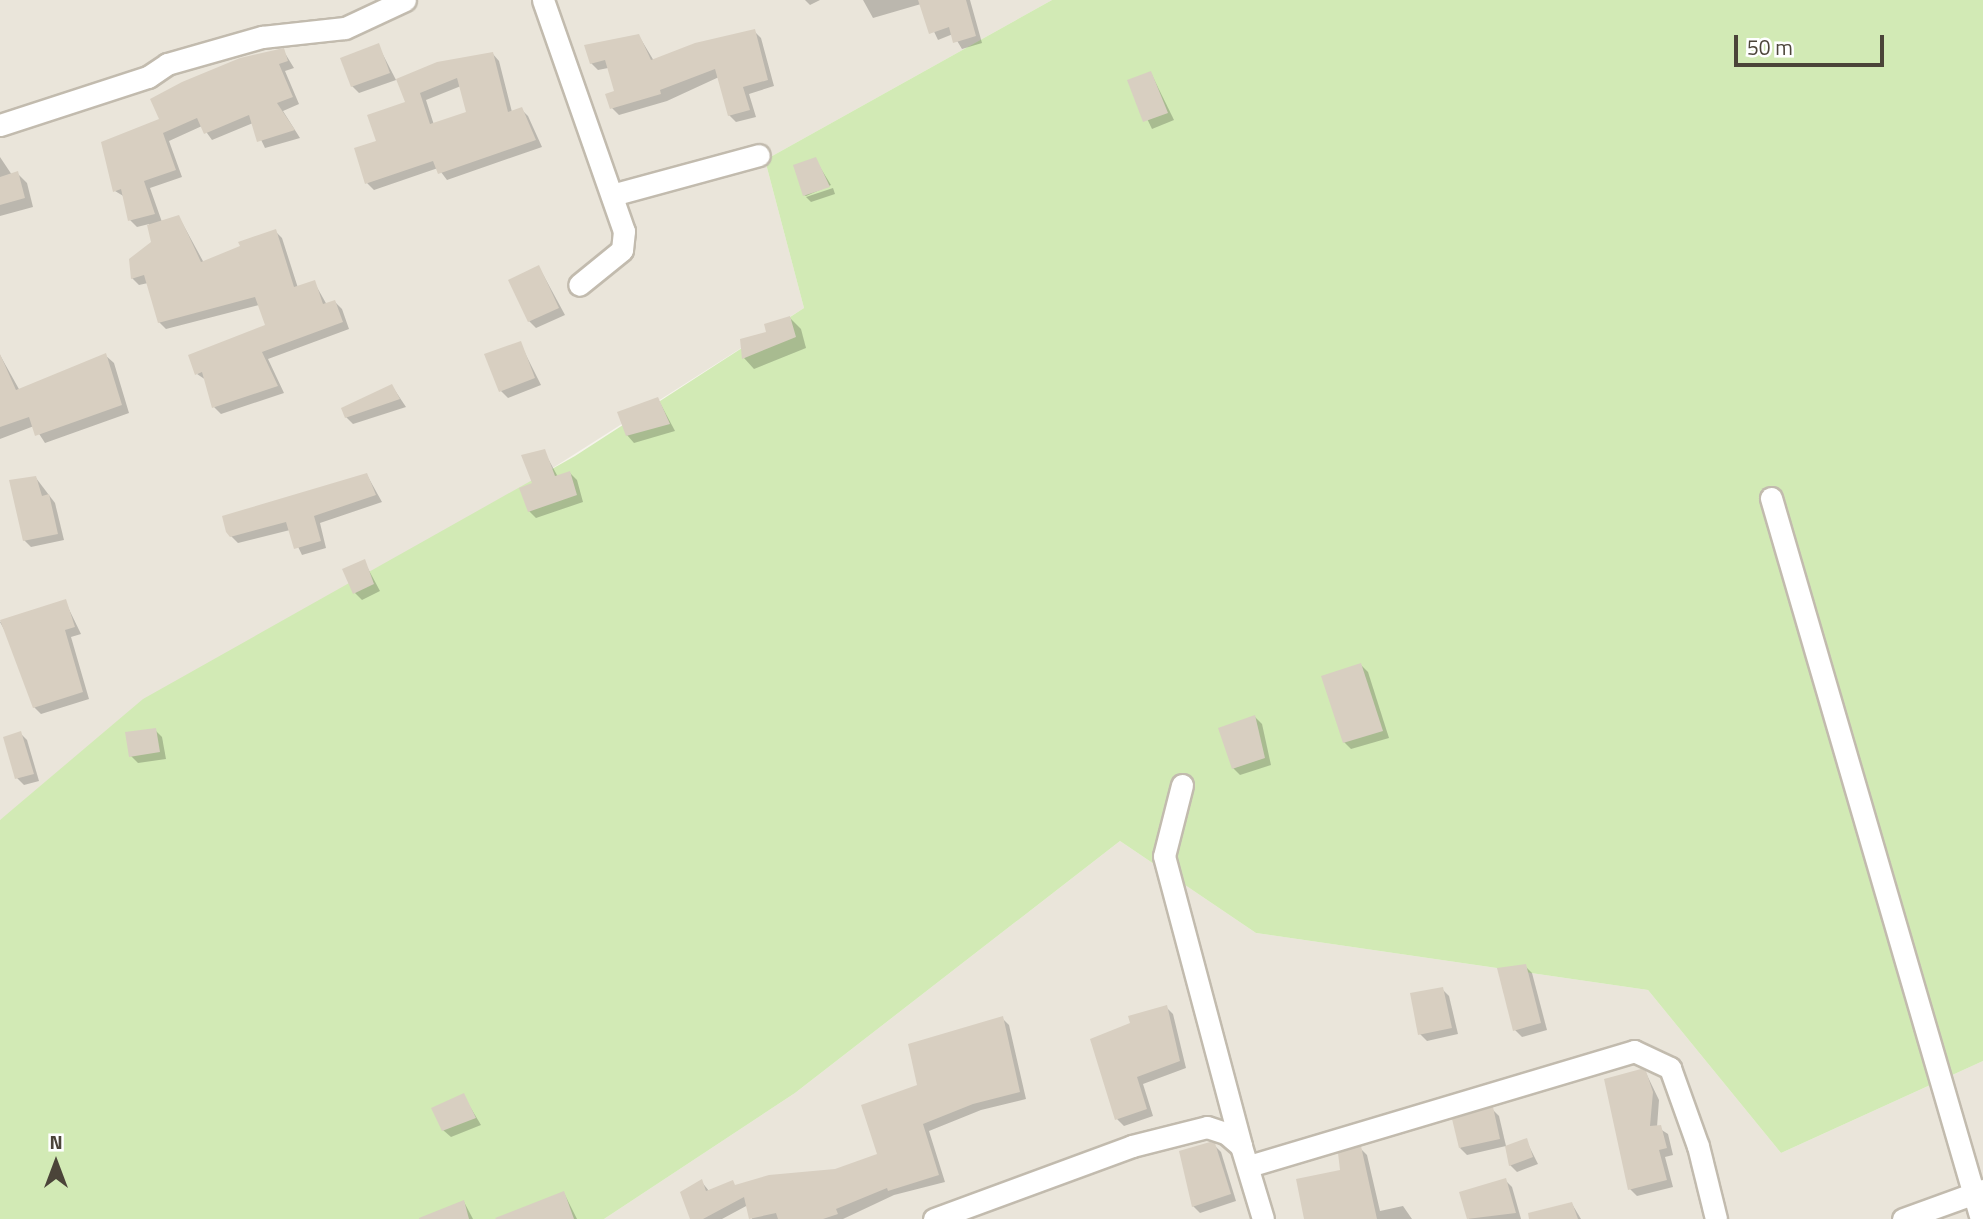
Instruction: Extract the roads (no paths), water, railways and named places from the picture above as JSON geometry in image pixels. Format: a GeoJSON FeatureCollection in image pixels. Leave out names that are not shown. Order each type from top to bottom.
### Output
{"type":"FeatureCollection","features":[{"type":"Feature","properties":{"kind":"street"},"geometry":{"type":"LineString","coordinates":[[0,125],[148,76],[167,64],[262,37],[345,28],[405,0]]}},
{"type":"Feature","properties":{"kind":"street"},"geometry":{"type":"LineString","coordinates":[[543,0],[624,231],[622,250],[579,285]]}},
{"type":"Feature","properties":{"kind":"street"},"geometry":{"type":"LineString","coordinates":[[612,195],[759,155]]}},
{"type":"Feature","properties":{"kind":"street"},"geometry":{"type":"LineString","coordinates":[[1771,498],[1979,1191],[1981,1219]]}},
{"type":"Feature","properties":{"kind":"street"},"geometry":{"type":"LineString","coordinates":[[1182,785],[1164,856],[1263,1219]]}},
{"type":"Feature","properties":{"kind":"street"},"geometry":{"type":"LineString","coordinates":[[1245,1156],[1634,1051],[1670,1068],[1698,1146],[1716,1219]]}},
{"type":"Feature","properties":{"kind":"street"},"geometry":{"type":"LineString","coordinates":[[934,1219],[1132,1146],[1207,1127],[1226,1133],[1245,1156]]}},
{"type":"Feature","properties":{"kind":"street"},"geometry":{"type":"LineString","coordinates":[[1903,1219],[1979,1191]]}}]}
